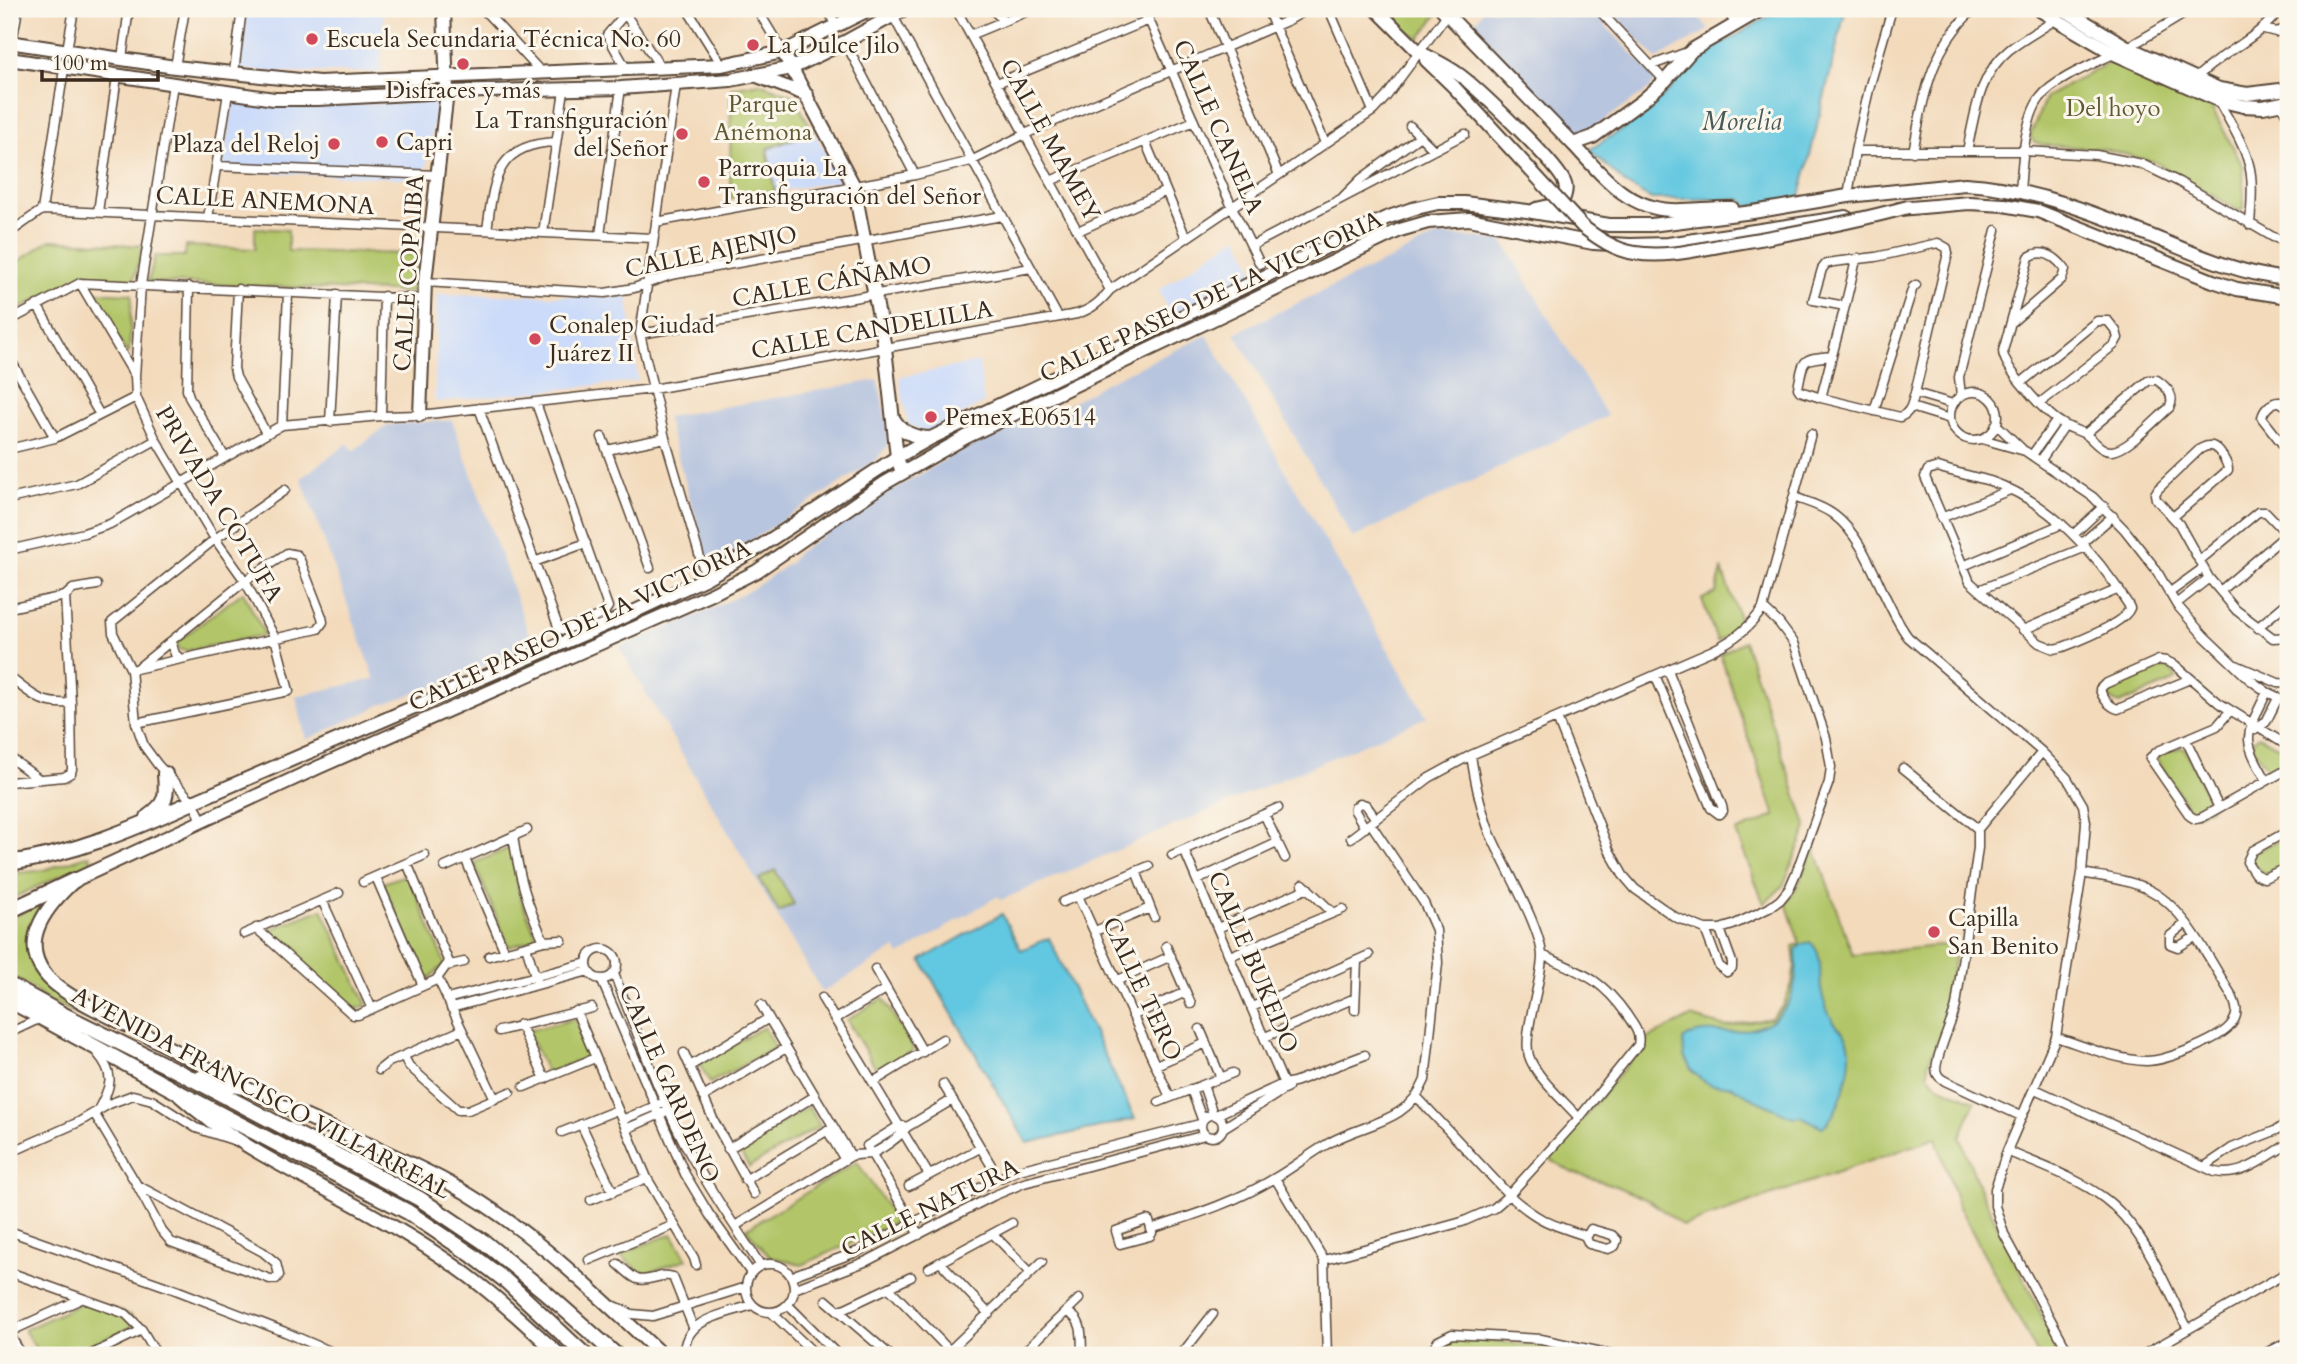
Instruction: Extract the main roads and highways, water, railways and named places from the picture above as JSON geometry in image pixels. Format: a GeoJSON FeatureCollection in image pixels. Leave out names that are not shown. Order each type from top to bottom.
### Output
{"type":"FeatureCollection","features":[{"type":"Feature","properties":{"kind":"highway"},"geometry":{"type":"LineString","coordinates":[[131,829],[163,804],[167,790],[166,774]]}},
{"type":"Feature","properties":{"kind":"highway"},"geometry":{"type":"LineString","coordinates":[[9,863],[50,857],[131,829],[193,802]]}},
{"type":"Feature","properties":{"kind":"highway"},"geometry":{"type":"LineString","coordinates":[[9,911],[75,880]]}},
{"type":"Feature","properties":{"kind":"highway","name":"AVENIDA FRANCISCO VILLARREAL"},"geometry":{"type":"LineString","coordinates":[[9,985],[420,1199],[484,1242],[616,1355]]}},
{"type":"Feature","properties":{"kind":"highway","name":"AVENIDA FRANCISCO VILLARREAL"},"geometry":{"type":"LineString","coordinates":[[9,1000],[172,1089],[408,1212],[506,1281],[585,1355]]}},
{"type":"Feature","properties":{"kind":"highway"},"geometry":{"type":"LineString","coordinates":[[186,1075],[243,1087]]}},
{"type":"Feature","properties":{"kind":"main road","name":"CALLE COPAIBA"},"geometry":{"type":"LineString","coordinates":[[420,415],[425,282],[447,92],[444,9]]}},
{"type":"Feature","properties":{"kind":"main road"},"geometry":{"type":"LineString","coordinates":[[10,42],[175,67],[318,82],[722,65],[783,51],[870,9]]}},
{"type":"Feature","properties":{"kind":"main road"},"geometry":{"type":"LineString","coordinates":[[9,59],[274,99],[621,89],[757,76],[792,68],[905,9]]}},
{"type":"Feature","properties":{"kind":"main road"},"geometry":{"type":"LineString","coordinates":[[1376,9],[1454,87],[1583,227],[1615,247],[1633,253],[1654,255],[1681,252],[1836,225],[1908,207]]}},
{"type":"Feature","properties":{"kind":"main road"},"geometry":{"type":"LineString","coordinates":[[1573,144],[1592,137],[1642,102],[1692,50],[1762,9]]}},
{"type":"Feature","properties":{"kind":"main road"},"geometry":{"type":"LineString","coordinates":[[2038,9],[2068,13],[2127,47],[2219,89],[2247,94],[2288,89]]}},
{"type":"Feature","properties":{"kind":"main road"},"geometry":{"type":"LineString","coordinates":[[1446,10],[1618,191],[1644,205],[1667,209],[1728,208],[1753,212]]}},
{"type":"Feature","properties":{"kind":"main road"},"geometry":{"type":"LineString","coordinates":[[2068,13],[2115,54],[2218,100],[2263,107],[2285,103]]}},
{"type":"Feature","properties":{"kind":"main road"},"geometry":{"type":"LineString","coordinates":[[783,51],[854,186],[885,348],[897,457],[902,473]]}},
{"type":"Feature","properties":{"kind":"main road"},"geometry":{"type":"LineString","coordinates":[[1419,52],[1461,76],[1530,141],[1560,174],[1565,184],[1563,200],[1554,205],[1527,211]]}},
{"type":"Feature","properties":{"kind":"main road"},"geometry":{"type":"LineString","coordinates":[[757,76],[807,95]]}},
{"type":"Feature","properties":{"kind":"main road"},"geometry":{"type":"LineString","coordinates":[[318,82],[318,99]]}},
{"type":"Feature","properties":{"kind":"main road","name":"CALLE PASEO DE LA VICTORIA"},"geometry":{"type":"LineString","coordinates":[[193,802],[625,616],[706,578],[931,438],[1386,218],[1412,209],[1438,203],[1464,203],[1609,225],[1651,225],[1848,196],[1965,184],[2020,192],[2070,205],[2237,269],[2288,279]]}},
{"type":"Feature","properties":{"kind":"main road","name":"CALLE PASEO DE LA VICTORIA"},"geometry":{"type":"LineString","coordinates":[[75,880],[319,767],[712,594],[757,571],[902,473],[966,437],[1400,230],[1427,222],[1469,219],[1593,243],[1655,244],[1908,207],[1978,203],[2038,211],[2213,281],[2237,289],[2288,297]]}},
{"type":"Feature","properties":{"kind":"main road"},"geometry":{"type":"LineString","coordinates":[[1191,329],[1229,303],[1237,290]]}},
{"type":"Feature","properties":{"kind":"main road"},"geometry":{"type":"LineString","coordinates":[[1036,404],[1035,400],[1042,390],[1075,373],[1087,362]]}},
{"type":"Feature","properties":{"kind":"main road"},"geometry":{"type":"LineString","coordinates":[[893,418],[898,426],[912,435],[931,438]]}},
{"type":"Feature","properties":{"kind":"main road"},"geometry":{"type":"LineString","coordinates":[[75,880],[49,907],[38,925],[34,940],[35,952],[45,975],[54,983],[93,1007],[243,1087],[427,1171],[470,1195],[528,1235],[662,1355]]}},
{"type":"Feature","properties":{"kind":"main road"},"geometry":{"type":"LineString","coordinates":[[172,1089],[201,1116],[239,1142],[432,1250],[488,1291],[560,1355]]}},
{"type":"Feature","properties":{"kind":"main road"},"geometry":{"type":"LineString","coordinates":[[2267,1355],[2288,1343]]}},
{"type":"Feature","properties":{"kind":"water","name":"Morelia"},"geometry":{"type":"Polygon","coordinates":[[[1786,9],[1840,9],[1845,12],[1800,196],[1749,207],[1741,199],[1651,199],[1627,185],[1589,150],[1633,123],[1670,90],[1702,51],[1727,41],[1774,13],[1786,9]]]}},
{"type":"Feature","properties":{"kind":"water"},"geometry":{"type":"Polygon","coordinates":[[[1002,914],[1021,950],[1049,938],[1135,1119],[1027,1143],[921,960],[1002,914]]]}},
{"type":"Feature","properties":{"kind":"water"},"geometry":{"type":"Polygon","coordinates":[[[1810,942],[1820,960],[1821,987],[1826,1007],[1847,1038],[1850,1049],[1848,1074],[1840,1101],[1822,1127],[1801,1116],[1793,1117],[1730,1086],[1711,1085],[1692,1071],[1684,1056],[1683,1040],[1689,1036],[1705,1032],[1748,1030],[1775,1018],[1791,997],[1795,983],[1796,950],[1802,944],[1810,942]]]}},
{"type":"Feature","properties":{"kind":"place","name":"Escuela Secundaria Técnica No. 60"},"geometry":{"type":"Point","coordinates":[312,39]}},
{"type":"Feature","properties":{"kind":"place","name":"La Dulce Jilo"},"geometry":{"type":"Point","coordinates":[753,45]}},
{"type":"Feature","properties":{"kind":"place","name":"Disfraces y más"},"geometry":{"type":"Point","coordinates":[463,64]}},
{"type":"Feature","properties":{"kind":"place","name":"La Transfiguración del Señor"},"geometry":{"type":"Point","coordinates":[682,134]}},
{"type":"Feature","properties":{"kind":"place","name":"Capri"},"geometry":{"type":"Point","coordinates":[382,142]}},
{"type":"Feature","properties":{"kind":"place","name":"Plaza del Reloj"},"geometry":{"type":"Point","coordinates":[334,144]}},
{"type":"Feature","properties":{"kind":"place","name":"Parroquia La Transfiguración del Señor"},"geometry":{"type":"Point","coordinates":[704,182]}},
{"type":"Feature","properties":{"kind":"place","name":"Conalep Ciudad Juárez II"},"geometry":{"type":"Point","coordinates":[535,339]}},
{"type":"Feature","properties":{"kind":"place","name":"Pemex E06514"},"geometry":{"type":"Point","coordinates":[931,417]}},
{"type":"Feature","properties":{"kind":"place","name":"Capilla San Benito"},"geometry":{"type":"Point","coordinates":[1934,932]}},
{"type":"Feature","properties":{"kind":"park label","name":"Del hoyo"},"geometry":{"type":"Point","coordinates":[2113,108]}},
{"type":"Feature","properties":{"kind":"park label","name":"Parque Anémona"},"geometry":{"type":"Point","coordinates":[763,118]}}]}
